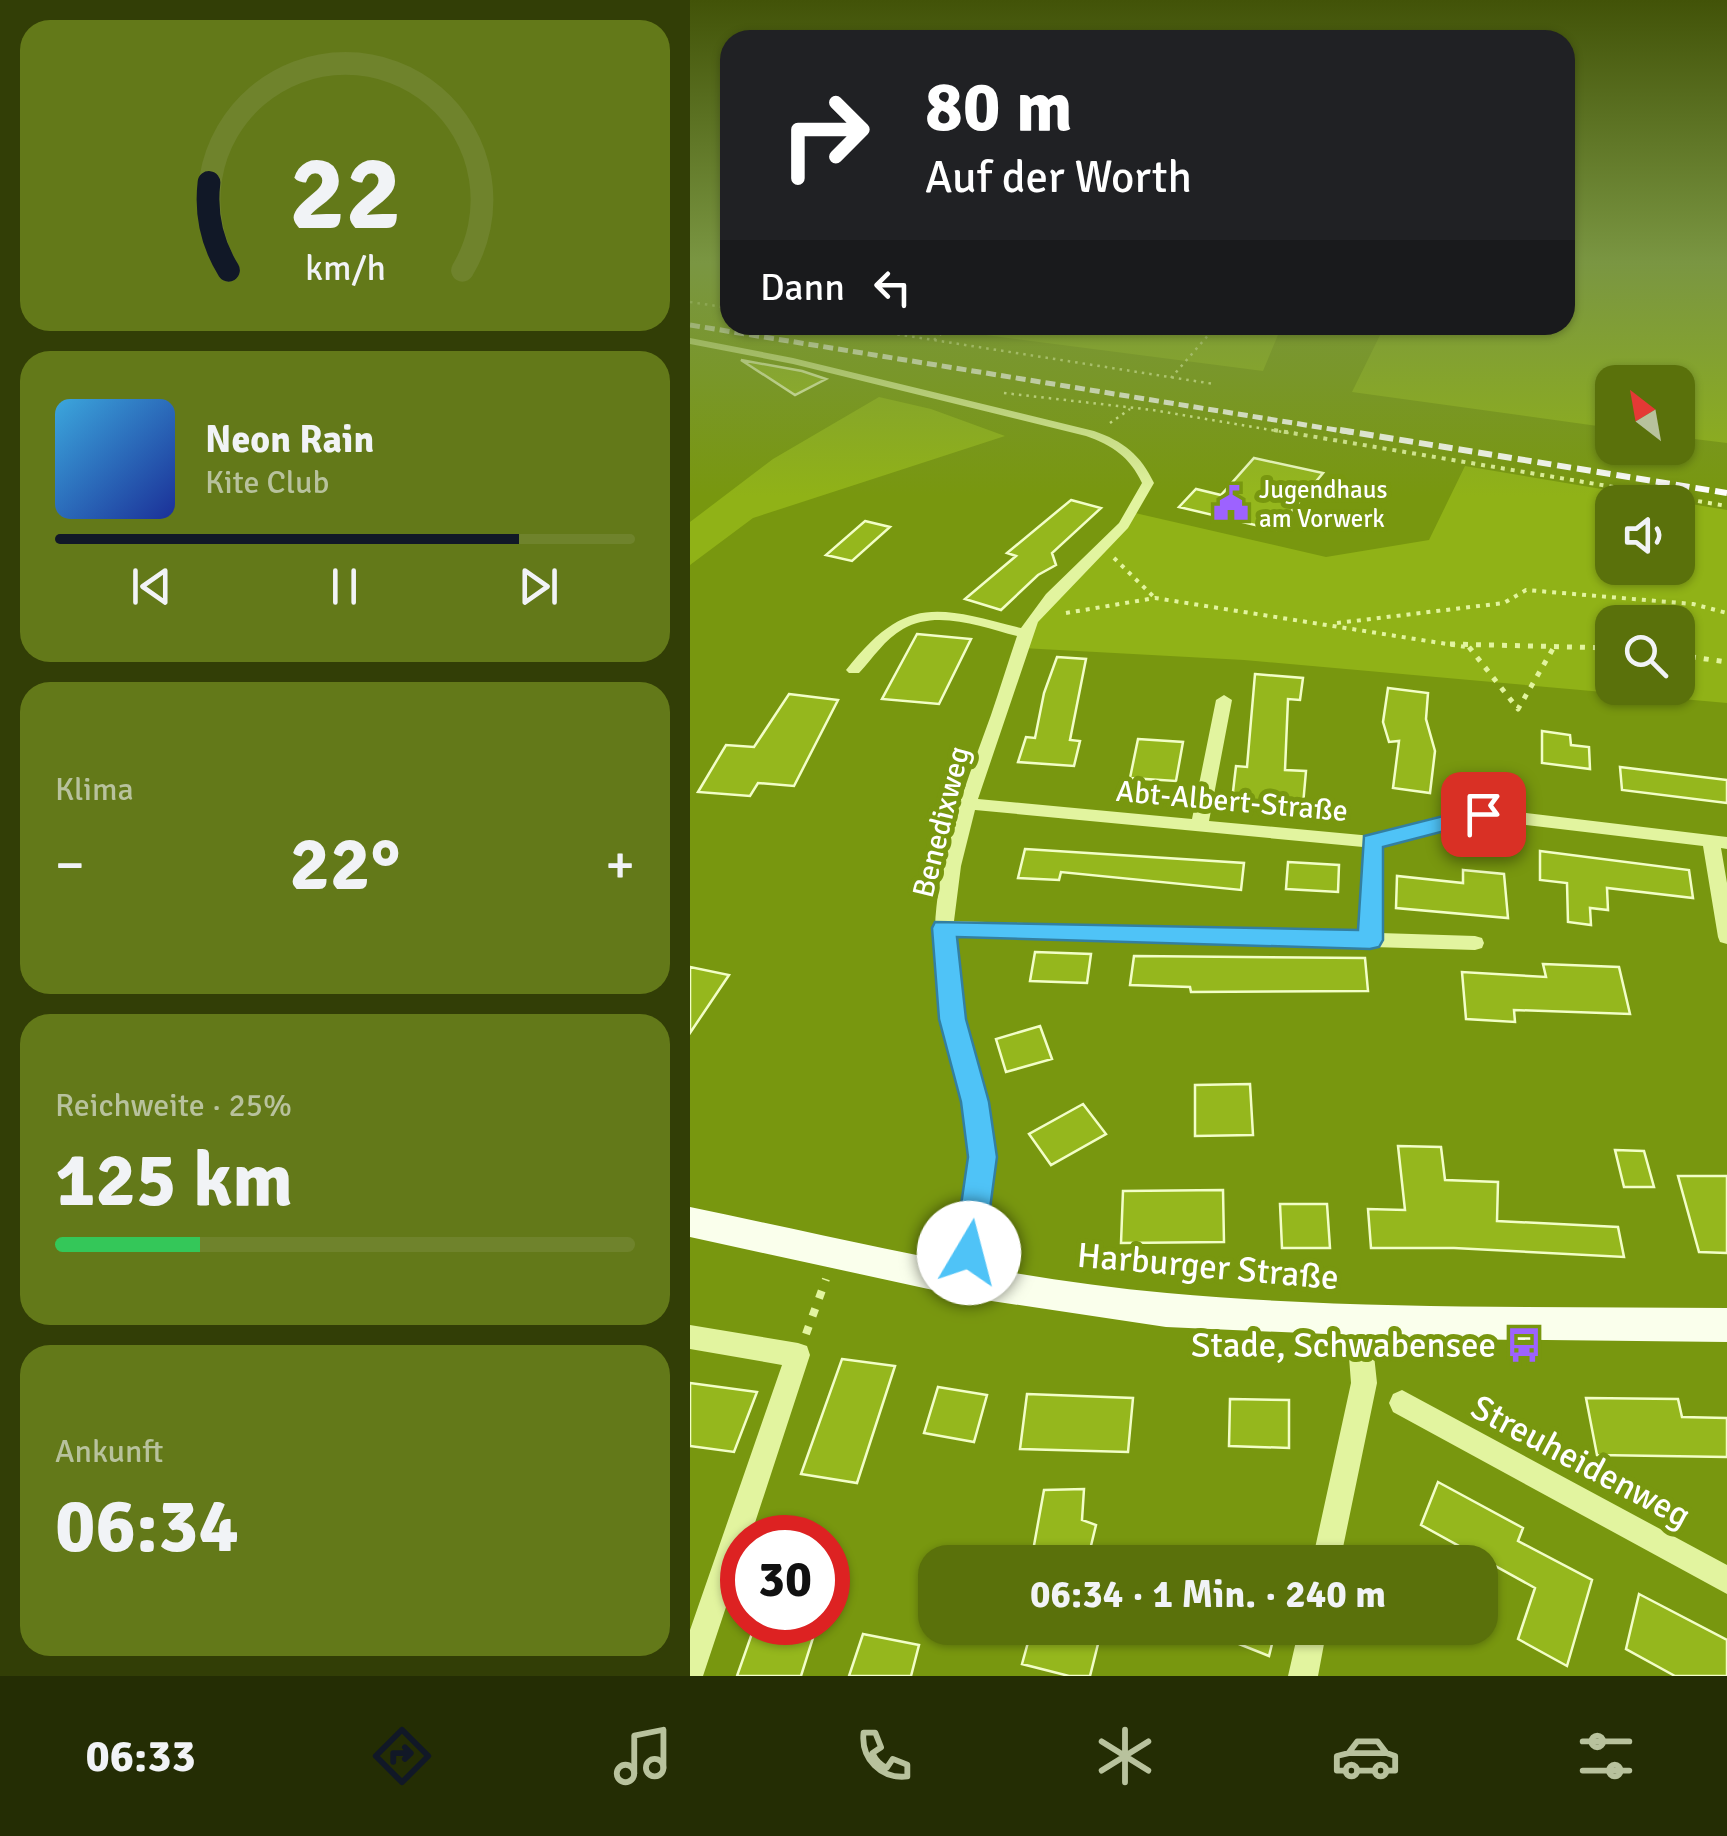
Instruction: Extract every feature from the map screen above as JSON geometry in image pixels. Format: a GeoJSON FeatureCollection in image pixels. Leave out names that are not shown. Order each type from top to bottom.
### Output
{"type":"FeatureCollection","features":[{"type":"Feature","properties":{"kind":"main road","name":"Harburger Straße"},"geometry":{"type":"LineString","coordinates":[[690,1222],[965,1281],[1166,1310],[1727,1325]]}},
{"type":"Feature","properties":{"kind":"street","name":"Benedixweg"},"geometry":{"type":"LineString","coordinates":[[690,341],[793,361],[1090,433],[1115,442],[1139,460],[1148,484],[1135,513],[1106,550],[1030,626],[968,804],[953,862],[944,928],[952,1019],[975,1102],[983,1157],[965,1281]]}},
{"type":"Feature","properties":{"kind":"street"},"geometry":{"type":"LineString","coordinates":[[854,670],[898,625],[921,619],[959,618],[1030,626]]}},
{"type":"Feature","properties":{"kind":"street"},"geometry":{"type":"LineString","coordinates":[[1199,827],[1224,700]]}},
{"type":"Feature","properties":{"kind":"street","name":"Abt-Albert-Straße"},"geometry":{"type":"LineString","coordinates":[[968,804],[1372,842],[1483,814],[1719,842]]}},
{"type":"Feature","properties":{"kind":"street"},"geometry":{"type":"LineString","coordinates":[[1370,940],[1372,842]]}},
{"type":"Feature","properties":{"kind":"street"},"geometry":{"type":"LineString","coordinates":[[1719,842],[1727,937]]}},
{"type":"Feature","properties":{"kind":"street"},"geometry":{"type":"LineString","coordinates":[[944,928],[1475,943]]}},
{"type":"Feature","properties":{"kind":"street"},"geometry":{"type":"LineString","coordinates":[[1330,1545],[1364,1383],[1358,1318]]}},
{"type":"Feature","properties":{"kind":"street"},"geometry":{"type":"LineString","coordinates":[[690,1337],[798,1356],[690,1672]]}},
{"type":"Feature","properties":{"kind":"street","name":"Streuheidenweg"},"geometry":{"type":"LineString","coordinates":[[1402,1403],[1727,1580]]}},
{"type":"Feature","properties":{"kind":"street"},"geometry":{"type":"LineString","coordinates":[[1302,1676],[1309,1645]]}},
{"type":"Feature","properties":{"kind":"path"},"geometry":{"type":"LineString","coordinates":[[929,339],[1214,384]]}},
{"type":"Feature","properties":{"kind":"path"},"geometry":{"type":"LineString","coordinates":[[1171,378],[1205,339]]}},
{"type":"Feature","properties":{"kind":"path"},"geometry":{"type":"LineString","coordinates":[[996,392],[1153,410],[1727,506]]}},
{"type":"Feature","properties":{"kind":"path"},"geometry":{"type":"LineString","coordinates":[[1106,550],[1155,598]]}},
{"type":"Feature","properties":{"kind":"path"},"geometry":{"type":"LineString","coordinates":[[1330,624],[1504,602],[1526,590],[1693,604],[1727,613]]}},
{"type":"Feature","properties":{"kind":"path"},"geometry":{"type":"LineString","coordinates":[[1030,626],[1155,598],[1469,648],[1595,647]]}},
{"type":"Feature","properties":{"kind":"path"},"geometry":{"type":"LineString","coordinates":[[1469,648],[1518,709],[1554,646]]}},
{"type":"Feature","properties":{"kind":"path"},"geometry":{"type":"LineString","coordinates":[[1695,658],[1727,662]]}},
{"type":"Feature","properties":{"kind":"path"},"geometry":{"type":"LineString","coordinates":[[798,1356],[835,1256]]}},
{"type":"Feature","properties":{"kind":"green space"},"geometry":{"type":"Polygon","coordinates":[[[1019,339],[1276,339],[1263,371],[1019,339]]]}},
{"type":"Feature","properties":{"kind":"green space"},"geometry":{"type":"Polygon","coordinates":[[[1378,339],[1727,339],[1727,443],[1695,439],[1695,365],[1595,365],[1595,426],[1352,392],[1378,339]]]}},
{"type":"Feature","properties":{"kind":"green space"},"geometry":{"type":"Polygon","coordinates":[[[879,397],[931,409],[1005,436],[753,518],[690,565],[690,522],[773,459],[879,397]]]}},
{"type":"Feature","properties":{"kind":"green space"},"geometry":{"type":"Polygon","coordinates":[[[1465,466],[1595,488],[1595,585],[1695,585],[1695,505],[1727,510],[1727,703],[1695,700],[1695,605],[1595,605],[1595,691],[1244,660],[1022,648],[1033,618],[1135,513],[1326,557],[1429,540],[1465,466]]]}},
{"type":"Feature","properties":{"kind":"building"},"geometry":{"type":"Polygon","coordinates":[[[741,360],[802,371],[826,379],[795,395],[741,360]]]}},
{"type":"Feature","properties":{"kind":"building","name":"Jugendhaus am Vorwerk"},"geometry":{"type":"Polygon","coordinates":[[[1254,458],[1323,473],[1276,530],[1179,507],[1196,489],[1221,495],[1254,458]]]}},
{"type":"Feature","properties":{"kind":"building"},"geometry":{"type":"Polygon","coordinates":[[[1071,500],[1101,508],[1052,553],[1056,565],[1038,575],[1001,610],[965,599],[1016,556],[1007,553],[1071,500]]]}},
{"type":"Feature","properties":{"kind":"building"},"geometry":{"type":"Polygon","coordinates":[[[865,521],[890,527],[852,561],[826,555],[865,521]]]}},
{"type":"Feature","properties":{"kind":"building"},"geometry":{"type":"Polygon","coordinates":[[[917,634],[971,639],[939,704],[882,699],[917,634]]]}},
{"type":"Feature","properties":{"kind":"building"},"geometry":{"type":"Polygon","coordinates":[[[1057,657],[1086,659],[1070,740],[1080,741],[1074,766],[1018,762],[1026,737],[1035,738],[1044,693],[1057,657]]]}},
{"type":"Feature","properties":{"kind":"building"},"geometry":{"type":"Polygon","coordinates":[[[1255,674],[1303,678],[1300,700],[1288,699],[1285,770],[1306,771],[1303,805],[1232,800],[1236,766],[1247,767],[1255,674]]]}},
{"type":"Feature","properties":{"kind":"building"},"geometry":{"type":"Polygon","coordinates":[[[1388,688],[1428,693],[1426,719],[1435,751],[1430,793],[1393,788],[1399,741],[1389,742],[1383,722],[1388,688]]]}},
{"type":"Feature","properties":{"kind":"building"},"geometry":{"type":"Polygon","coordinates":[[[789,694],[838,700],[794,786],[758,783],[750,796],[698,792],[726,745],[754,747],[789,694]]]}},
{"type":"Feature","properties":{"kind":"building"},"geometry":{"type":"Polygon","coordinates":[[[1542,731],[1570,735],[1571,745],[1589,747],[1590,769],[1542,763],[1542,731]]]}},
{"type":"Feature","properties":{"kind":"building"},"geometry":{"type":"Polygon","coordinates":[[[1138,739],[1183,742],[1176,781],[1130,778],[1138,739]]]}},
{"type":"Feature","properties":{"kind":"building"},"geometry":{"type":"Polygon","coordinates":[[[1620,767],[1727,780],[1727,803],[1622,790],[1620,767]]]}},
{"type":"Feature","properties":{"kind":"building"},"geometry":{"type":"Polygon","coordinates":[[[1025,849],[1244,863],[1241,890],[1061,872],[1059,880],[1018,878],[1025,849]]]}},
{"type":"Feature","properties":{"kind":"building"},"geometry":{"type":"Polygon","coordinates":[[[1540,851],[1689,870],[1693,898],[1607,888],[1608,910],[1590,908],[1591,925],[1568,922],[1567,883],[1540,880],[1540,851]]]}},
{"type":"Feature","properties":{"kind":"building"},"geometry":{"type":"Polygon","coordinates":[[[1288,862],[1339,865],[1338,892],[1286,889],[1288,862]]]}},
{"type":"Feature","properties":{"kind":"building"},"geometry":{"type":"Polygon","coordinates":[[[1463,870],[1504,874],[1508,918],[1396,908],[1397,876],[1463,883],[1463,870]]]}},
{"type":"Feature","properties":{"kind":"building"},"geometry":{"type":"Polygon","coordinates":[[[1035,952],[1091,954],[1087,983],[1030,981],[1035,952]]]}},
{"type":"Feature","properties":{"kind":"building"},"geometry":{"type":"Polygon","coordinates":[[[1134,956],[1365,958],[1368,991],[1191,992],[1190,987],[1130,985],[1134,956]]]}},
{"type":"Feature","properties":{"kind":"building"},"geometry":{"type":"Polygon","coordinates":[[[1543,964],[1619,967],[1630,1014],[1514,1010],[1515,1022],[1466,1019],[1462,972],[1546,977],[1543,964]]]}},
{"type":"Feature","properties":{"kind":"building"},"geometry":{"type":"Polygon","coordinates":[[[690,967],[729,975],[690,1033],[690,967]]]}},
{"type":"Feature","properties":{"kind":"building"},"geometry":{"type":"Polygon","coordinates":[[[1040,1026],[1052,1059],[1006,1072],[996,1039],[1040,1026]]]}},
{"type":"Feature","properties":{"kind":"building"},"geometry":{"type":"Polygon","coordinates":[[[1250,1084],[1253,1135],[1195,1136],[1195,1085],[1250,1084]]]}},
{"type":"Feature","properties":{"kind":"building"},"geometry":{"type":"Polygon","coordinates":[[[1083,1104],[1106,1134],[1051,1165],[1029,1134],[1083,1104]]]}},
{"type":"Feature","properties":{"kind":"building"},"geometry":{"type":"Polygon","coordinates":[[[1398,1146],[1441,1147],[1445,1180],[1498,1182],[1497,1221],[1618,1227],[1624,1257],[1371,1248],[1368,1209],[1405,1210],[1398,1146]]]}},
{"type":"Feature","properties":{"kind":"building"},"geometry":{"type":"Polygon","coordinates":[[[1615,1150],[1644,1151],[1654,1187],[1624,1187],[1615,1150]]]}},
{"type":"Feature","properties":{"kind":"building"},"geometry":{"type":"Polygon","coordinates":[[[1678,1176],[1727,1176],[1727,1253],[1699,1252],[1678,1176]]]}},
{"type":"Feature","properties":{"kind":"building"},"geometry":{"type":"Polygon","coordinates":[[[1223,1190],[1224,1242],[1121,1243],[1123,1191],[1223,1190]]]}},
{"type":"Feature","properties":{"kind":"building"},"geometry":{"type":"Polygon","coordinates":[[[1280,1204],[1327,1204],[1330,1248],[1282,1248],[1280,1204]]]}},
{"type":"Feature","properties":{"kind":"building"},"geometry":{"type":"Polygon","coordinates":[[[842,1359],[895,1366],[857,1483],[801,1474],[842,1359]]]}},
{"type":"Feature","properties":{"kind":"building"},"geometry":{"type":"Polygon","coordinates":[[[690,1383],[757,1392],[734,1452],[690,1446],[690,1383]]]}},
{"type":"Feature","properties":{"kind":"building"},"geometry":{"type":"Polygon","coordinates":[[[938,1387],[987,1395],[974,1442],[924,1433],[938,1387]]]}},
{"type":"Feature","properties":{"kind":"building"},"geometry":{"type":"Polygon","coordinates":[[[1027,1394],[1133,1398],[1128,1452],[1020,1449],[1027,1394]]]}},
{"type":"Feature","properties":{"kind":"building"},"geometry":{"type":"Polygon","coordinates":[[[1586,1398],[1678,1399],[1682,1417],[1727,1418],[1727,1457],[1597,1455],[1586,1398]]]}},
{"type":"Feature","properties":{"kind":"building"},"geometry":{"type":"Polygon","coordinates":[[[1230,1399],[1289,1400],[1289,1448],[1229,1446],[1230,1399]]]}},
{"type":"Feature","properties":{"kind":"building"},"geometry":{"type":"Polygon","coordinates":[[[1438,1482],[1523,1528],[1518,1541],[1592,1580],[1567,1666],[1518,1639],[1535,1588],[1498,1568],[1498,1545],[1457,1545],[1421,1525],[1438,1482]]]}},
{"type":"Feature","properties":{"kind":"building"},"geometry":{"type":"Polygon","coordinates":[[[1084,1489],[1082,1520],[1096,1525],[1091,1545],[1034,1545],[1044,1490],[1084,1489]]]}},
{"type":"Feature","properties":{"kind":"building"},"geometry":{"type":"Polygon","coordinates":[[[1639,1594],[1727,1640],[1727,1676],[1675,1676],[1626,1649],[1639,1594]]]}},
{"type":"Feature","properties":{"kind":"building"},"geometry":{"type":"Polygon","coordinates":[[[863,1634],[919,1645],[911,1676],[849,1676],[863,1634]]]}},
{"type":"Feature","properties":{"kind":"building"},"geometry":{"type":"Polygon","coordinates":[[[748,1645],[811,1645],[801,1676],[737,1676],[748,1645]]]}},
{"type":"Feature","properties":{"kind":"building"},"geometry":{"type":"Polygon","coordinates":[[[1027,1645],[1098,1645],[1090,1676],[1069,1676],[1022,1664],[1027,1645]]]}},
{"type":"Feature","properties":{"kind":"building"},"geometry":{"type":"Polygon","coordinates":[[[1242,1645],[1272,1645],[1269,1656],[1242,1645]]]}},
{"type":"Feature","properties":{"kind":"railway"},"geometry":{"type":"LineString","coordinates":[[778,339],[1355,433]]}},
{"type":"Feature","properties":{"kind":"railway"},"geometry":{"type":"LineString","coordinates":[[1340,430],[1727,493]]}},
{"type":"Feature","properties":{"kind":"place","name":"Jugendhaus am Vorwerk"},"geometry":{"type":"Point","coordinates":[1231,503]}},
{"type":"Feature","properties":{"kind":"place","name":"Stade, Schwabensee"},"geometry":{"type":"Point","coordinates":[1524,1345]}},
{"type":"Feature","properties":{"kind":"route"},"geometry":{"type":"LineString","coordinates":[[969,1253],[983,1157],[975,1102],[952,1019],[944,928],[1370,940],[1372,842],[1483,814]]}}]}
